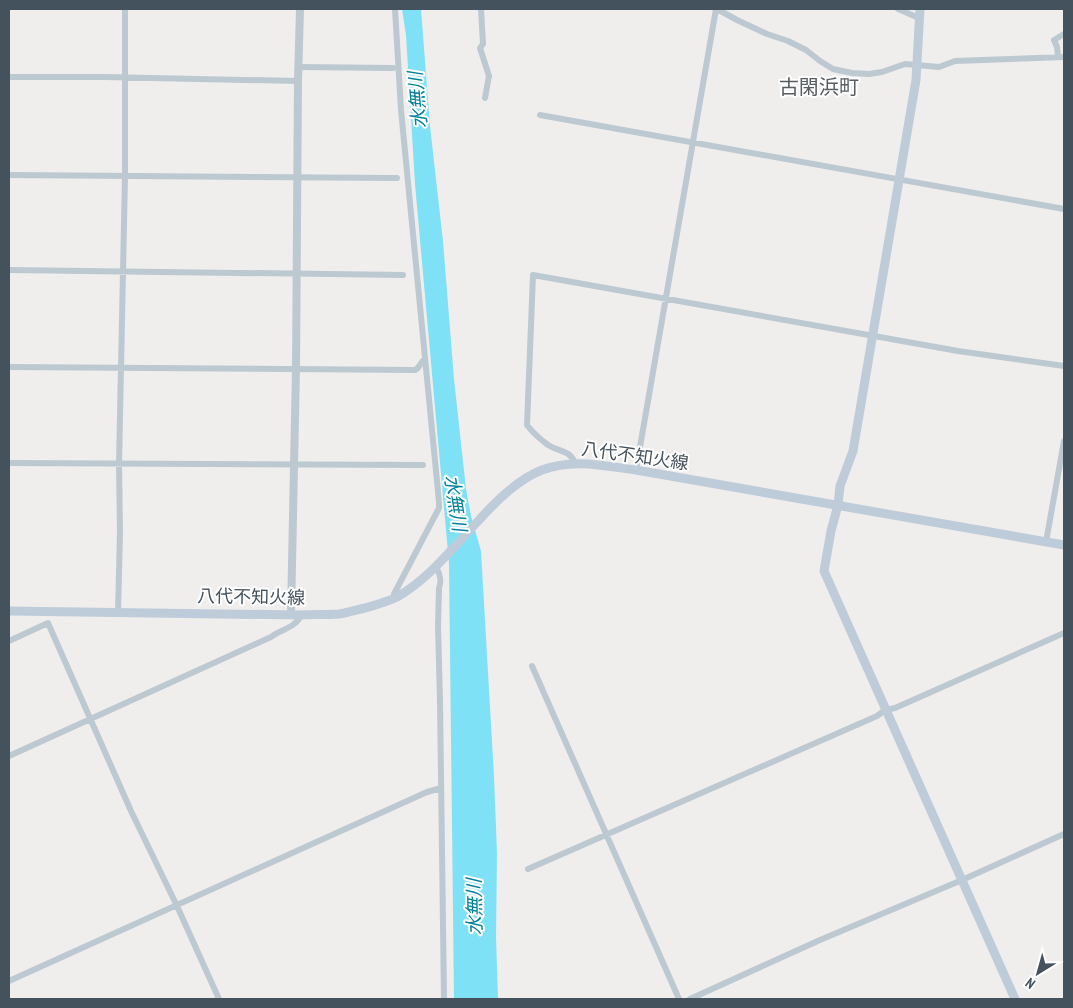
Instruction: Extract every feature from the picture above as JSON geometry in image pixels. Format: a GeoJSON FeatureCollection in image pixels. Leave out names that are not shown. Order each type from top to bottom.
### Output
{"type":"FeatureCollection","features":[{"type":"Feature","properties":{"kind":"main road"},"geometry":{"type":"LineString","coordinates":[[919,13],[916,80],[900,179],[853,451],[840,486],[838,505],[824,571],[1015,999]]}},
{"type":"Feature","properties":{"kind":"main road","name":"八代不知火線"},"geometry":{"type":"LineString","coordinates":[[9,611],[296,615],[339,614],[354,611],[395,598],[421,581],[510,488],[541,470],[575,463],[590,463],[636,470],[1064,545]]}},
{"type":"Feature","properties":{"kind":"street"},"geometry":{"type":"LineString","coordinates":[[118,612],[125,176],[125,9]]}},
{"type":"Feature","properties":{"kind":"street"},"geometry":{"type":"LineString","coordinates":[[9,756],[296,624],[294,465],[300,9]]}},
{"type":"Feature","properties":{"kind":"street"},"geometry":{"type":"LineString","coordinates":[[395,9],[401,110],[440,502],[439,508],[394,594],[395,598]]}},
{"type":"Feature","properties":{"kind":"street"},"geometry":{"type":"LineString","coordinates":[[480,9],[483,44],[480,48],[489,76],[485,98]]}},
{"type":"Feature","properties":{"kind":"street"},"geometry":{"type":"LineString","coordinates":[[636,470],[716,9],[767,34],[806,50],[833,69],[852,73],[869,74],[882,72],[905,64],[939,67],[955,61],[1061,57],[1054,40],[1064,34]]}},
{"type":"Feature","properties":{"kind":"street"},"geometry":{"type":"LineString","coordinates":[[898,9],[919,13]]}},
{"type":"Feature","properties":{"kind":"street"},"geometry":{"type":"LineString","coordinates":[[298,68],[393,68]]}},
{"type":"Feature","properties":{"kind":"street"},"geometry":{"type":"LineString","coordinates":[[9,77],[298,81]]}},
{"type":"Feature","properties":{"kind":"street"},"geometry":{"type":"LineString","coordinates":[[540,115],[1064,209]]}},
{"type":"Feature","properties":{"kind":"street"},"geometry":{"type":"LineString","coordinates":[[9,175],[397,178]]}},
{"type":"Feature","properties":{"kind":"street"},"geometry":{"type":"LineString","coordinates":[[9,270],[404,275]]}},
{"type":"Feature","properties":{"kind":"street"},"geometry":{"type":"LineString","coordinates":[[575,463],[568,453],[551,446],[527,425],[533,275],[958,351],[1064,366]]}},
{"type":"Feature","properties":{"kind":"street"},"geometry":{"type":"LineString","coordinates":[[9,367],[415,370],[425,359]]}},
{"type":"Feature","properties":{"kind":"street"},"geometry":{"type":"LineString","coordinates":[[1046,542],[1064,441]]}},
{"type":"Feature","properties":{"kind":"street"},"geometry":{"type":"LineString","coordinates":[[9,463],[423,465]]}},
{"type":"Feature","properties":{"kind":"street"},"geometry":{"type":"LineString","coordinates":[[438,565],[441,583],[438,588],[438,626],[444,999]]}},
{"type":"Feature","properties":{"kind":"street"},"geometry":{"type":"LineString","coordinates":[[9,641],[48,622],[131,811],[219,999]]}},
{"type":"Feature","properties":{"kind":"street"},"geometry":{"type":"LineString","coordinates":[[528,868],[1064,633]]}},
{"type":"Feature","properties":{"kind":"street"},"geometry":{"type":"LineString","coordinates":[[532,666],[679,999]]}},
{"type":"Feature","properties":{"kind":"street"},"geometry":{"type":"LineString","coordinates":[[9,981],[427,792],[441,788]]}},
{"type":"Feature","properties":{"kind":"street"},"geometry":{"type":"LineString","coordinates":[[690,999],[820,940],[962,880],[1064,834]]}},
{"type":"Feature","properties":{"kind":"water","name":"水無川"},"geometry":{"type":"Polygon","coordinates":[[[402,9],[421,9],[430,126],[443,241],[454,379],[466,489],[481,551],[497,853],[496,936],[498,999],[454,999],[449,563],[415,184],[406,35],[402,9]]]}},
{"type":"Feature","properties":{"kind":"district","name":"古閑浜町"},"geometry":{"type":"Point","coordinates":[819,87]}}]}
